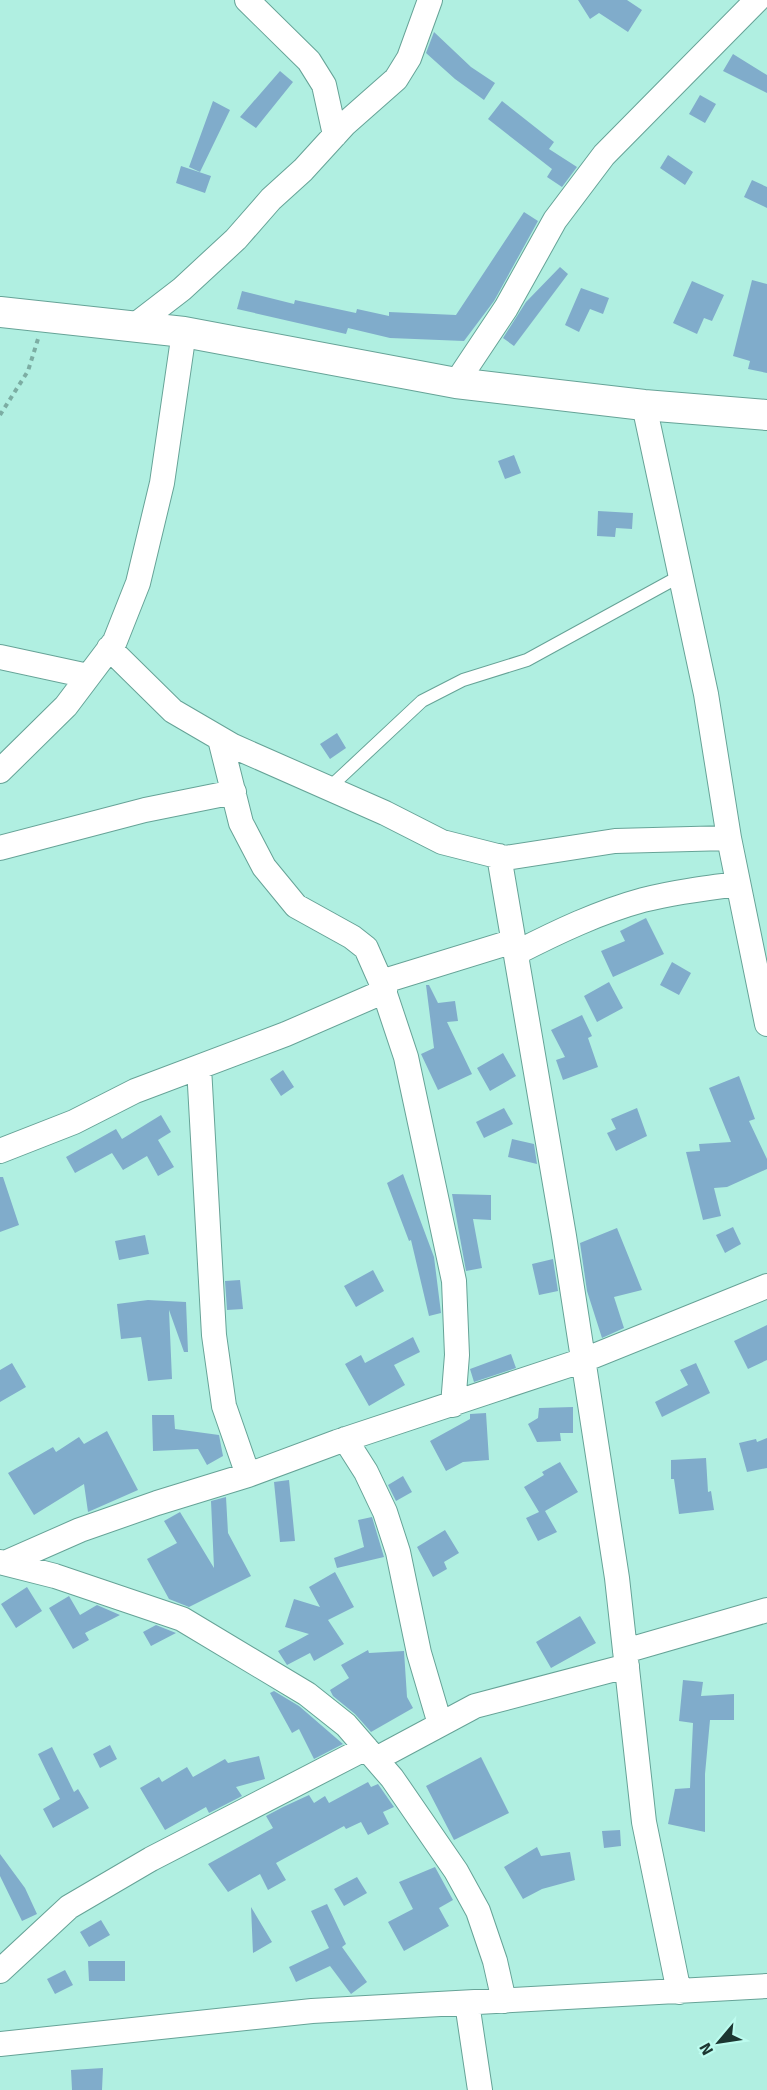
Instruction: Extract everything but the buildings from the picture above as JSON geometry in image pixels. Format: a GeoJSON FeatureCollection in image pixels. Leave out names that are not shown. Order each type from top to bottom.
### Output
{"type":"FeatureCollection","features":[{"type":"Feature","properties":{"kind":"street"},"geometry":{"type":"LineString","coordinates":[[247,0],[309,61],[324,85],[335,135]]}},
{"type":"Feature","properties":{"kind":"street"},"geometry":{"type":"LineString","coordinates":[[134,326],[182,289],[236,239],[271,199],[303,170],[335,135],[396,79],[409,58],[430,0]]}},
{"type":"Feature","properties":{"kind":"street"},"geometry":{"type":"LineString","coordinates":[[456,383],[506,309],[555,220],[604,155],[757,0]]}},
{"type":"Feature","properties":{"kind":"street"},"geometry":{"type":"LineString","coordinates":[[0,312],[184,332],[456,383],[644,405],[767,415]]}},
{"type":"Feature","properties":{"kind":"street"},"geometry":{"type":"LineString","coordinates":[[0,771],[66,706],[115,641],[138,583],[162,483],[184,332]]}},
{"type":"Feature","properties":{"kind":"street"},"geometry":{"type":"LineString","coordinates":[[644,405],[706,694],[729,838],[767,1024]]}},
{"type":"Feature","properties":{"kind":"street"},"geometry":{"type":"LineString","coordinates":[[110,648],[173,711],[220,739],[442,842],[506,858],[550,853],[615,841],[729,838]]}},
{"type":"Feature","properties":{"kind":"street"},"geometry":{"type":"LineString","coordinates":[[0,657],[88,676]]}},
{"type":"Feature","properties":{"kind":"street"},"geometry":{"type":"LineString","coordinates":[[220,739],[242,823],[264,867],[296,906],[352,937],[366,948],[383,986],[406,1057],[454,1281],[457,1355],[453,1405]]}},
{"type":"Feature","properties":{"kind":"street"},"geometry":{"type":"LineString","coordinates":[[0,848],[145,810],[234,792]]}},
{"type":"Feature","properties":{"kind":"street"},"geometry":{"type":"LineString","coordinates":[[499,856],[584,1360],[626,1658],[644,1822],[680,1992]]}},
{"type":"Feature","properties":{"kind":"street"},"geometry":{"type":"LineString","coordinates":[[0,1151],[74,1122],[135,1091],[199,1067],[383,986],[515,947],[642,900],[687,890],[738,884]]}},
{"type":"Feature","properties":{"kind":"street"},"geometry":{"type":"LineString","coordinates":[[199,1067],[214,1335],[224,1406],[248,1475]]}},
{"type":"Feature","properties":{"kind":"street"},"geometry":{"type":"LineString","coordinates":[[3,1563],[80,1530],[584,1360],[767,1286]]}},
{"type":"Feature","properties":{"kind":"street"},"geometry":{"type":"LineString","coordinates":[[345,1439],[366,1472],[385,1512],[398,1552],[419,1653],[440,1724]]}},
{"type":"Feature","properties":{"kind":"street"},"geometry":{"type":"LineString","coordinates":[[3,1563],[55,1576],[182,1619],[307,1694],[346,1725],[392,1778],[456,1871],[478,1911],[495,1961],[504,2001]]}},
{"type":"Feature","properties":{"kind":"street"},"geometry":{"type":"LineString","coordinates":[[0,1971],[69,1907],[151,1859],[371,1754],[475,1706],[767,1610]]}},
{"type":"Feature","properties":{"kind":"street"},"geometry":{"type":"LineString","coordinates":[[0,2044],[312,2012],[767,1986]]}},
{"type":"Feature","properties":{"kind":"street"},"geometry":{"type":"LineString","coordinates":[[467,2003],[480,2090]]}},
{"type":"Feature","properties":{"kind":"lane"},"geometry":{"type":"LineString","coordinates":[[329,788],[422,701],[463,680],[527,660],[682,575]]}},
{"type":"Feature","properties":{"kind":"path"},"geometry":{"type":"LineString","coordinates":[[0,415],[18,391],[28,371],[37,346],[42,316]]}}]}
